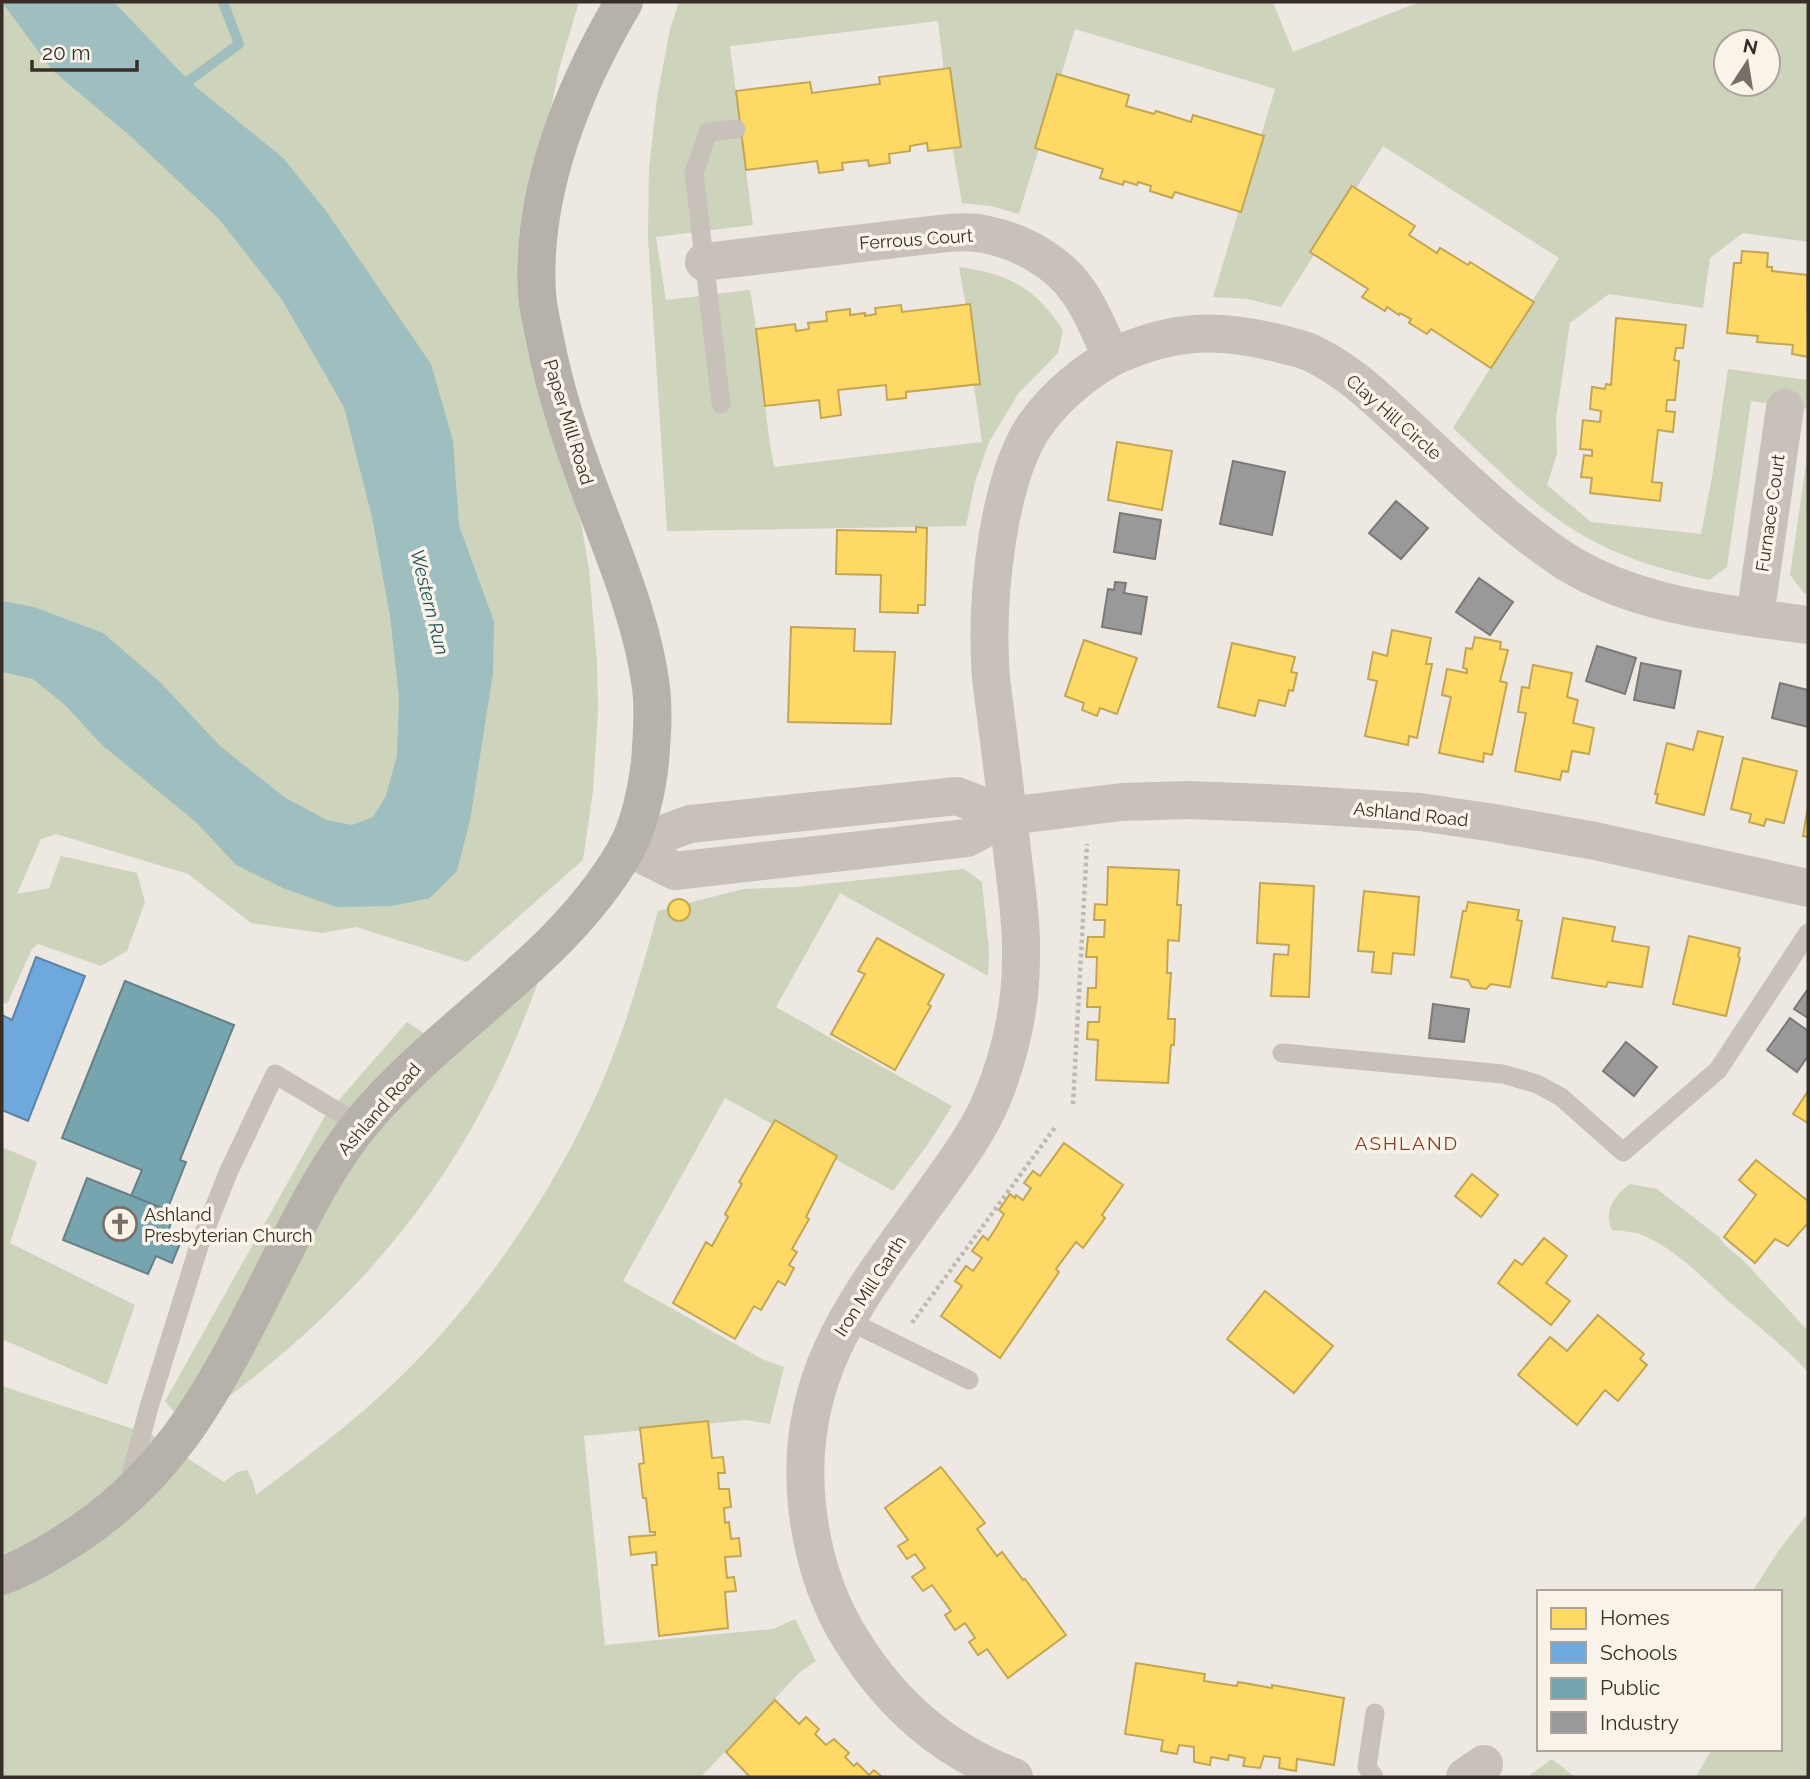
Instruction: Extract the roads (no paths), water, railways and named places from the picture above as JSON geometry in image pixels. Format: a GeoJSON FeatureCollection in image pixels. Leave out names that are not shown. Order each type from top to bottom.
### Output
{"type":"FeatureCollection","features":[{"type":"Feature","properties":{"kind":"main road","name":"Paper Mill Road"},"geometry":{"type":"LineString","coordinates":[[624,2],[595,57],[564,126],[544,197],[537,257],[537,298],[550,364],[575,452],[625,583],[642,642],[651,690],[652,735],[649,770],[641,806],[627,847]]}},
{"type":"Feature","properties":{"kind":"main road","name":"Ashland Road"},"geometry":{"type":"LineString","coordinates":[[2,1576],[60,1547],[125,1498],[177,1443],[204,1403],[306,1209],[338,1154],[360,1125],[415,1067],[539,955],[579,914],[604,883],[627,847]]}},
{"type":"Feature","properties":{"kind":"street","name":"Ferrous Court"},"geometry":{"type":"LineString","coordinates":[[704,262],[929,234],[988,234],[1021,246],[1051,263],[1077,290],[1112,358]]}},
{"type":"Feature","properties":{"kind":"street","name":"Clay Hill Circle"},"geometry":{"type":"LineString","coordinates":[[1008,816],[990,663],[990,597],[999,529],[1014,470],[1034,426],[1068,387],[1112,358],[1164,338],[1218,331],[1311,352],[1357,380],[1518,527],[1569,564],[1613,586],[1658,600],[1808,625]]}},
{"type":"Feature","properties":{"kind":"street","name":"Furnace Court"},"geometry":{"type":"LineString","coordinates":[[1755,617],[1785,408]]}},
{"type":"Feature","properties":{"kind":"street","name":"Ashland Road"},"geometry":{"type":"LineString","coordinates":[[627,847],[690,824],[957,796],[1008,816],[1122,802],[1189,800],[1420,812],[1595,841],[1808,888]]}},
{"type":"Feature","properties":{"kind":"street","name":"Iron Mill Garth"},"geometry":{"type":"LineString","coordinates":[[1008,816],[1020,914],[1021,960],[1018,1003],[1007,1055],[991,1102],[962,1154],[845,1320],[820,1375],[807,1431],[805,1485],[809,1525],[823,1583],[842,1625],[870,1670],[900,1706],[946,1742],[994,1770],[1014,1777]]}},
{"type":"Feature","properties":{"kind":"lane"},"geometry":{"type":"LineString","coordinates":[[721,404],[694,173],[708,132],[736,129]]}},
{"type":"Feature","properties":{"kind":"lane"},"geometry":{"type":"LineString","coordinates":[[1282,1053],[1503,1074],[1561,1097],[1623,1152],[1718,1070],[1808,933]]}},
{"type":"Feature","properties":{"kind":"lane"},"geometry":{"type":"LineString","coordinates":[[125,1498],[149,1407],[199,1246],[228,1173],[275,1074],[360,1125]]}},
{"type":"Feature","properties":{"kind":"lane"},"geometry":{"type":"LineString","coordinates":[[845,1320],[969,1380]]}},
{"type":"Feature","properties":{"kind":"lane"},"geometry":{"type":"LineString","coordinates":[[1374,1777],[1367,1767],[1375,1713]]}},
{"type":"Feature","properties":{"kind":"water","name":"Western Run"},"geometry":{"type":"Polygon","coordinates":[[[2,2],[114,2],[191,83],[283,158],[326,211],[431,364],[453,441],[459,525],[494,622],[493,673],[470,820],[457,871],[430,898],[391,906],[337,907],[285,889],[236,865],[196,822],[102,745],[65,705],[33,679],[2,672],[2,601],[34,607],[103,633],[160,682],[220,746],[284,797],[327,820],[352,825],[373,817],[386,796],[397,755],[399,697],[390,616],[372,517],[344,407],[281,298],[219,219],[129,135],[52,70],[2,2]]]}},
{"type":"Feature","properties":{"kind":"waterway"},"geometry":{"type":"LineString","coordinates":[[179,88],[239,44],[223,2]]}},
{"type":"Feature","properties":{"kind":"place","name":"Ashland Presbyterian Church"},"geometry":{"type":"Point","coordinates":[120,1224]}},
{"type":"Feature","properties":{"kind":"district","name":"ASHLAND"},"geometry":{"type":"Point","coordinates":[1407,1143]}}]}
